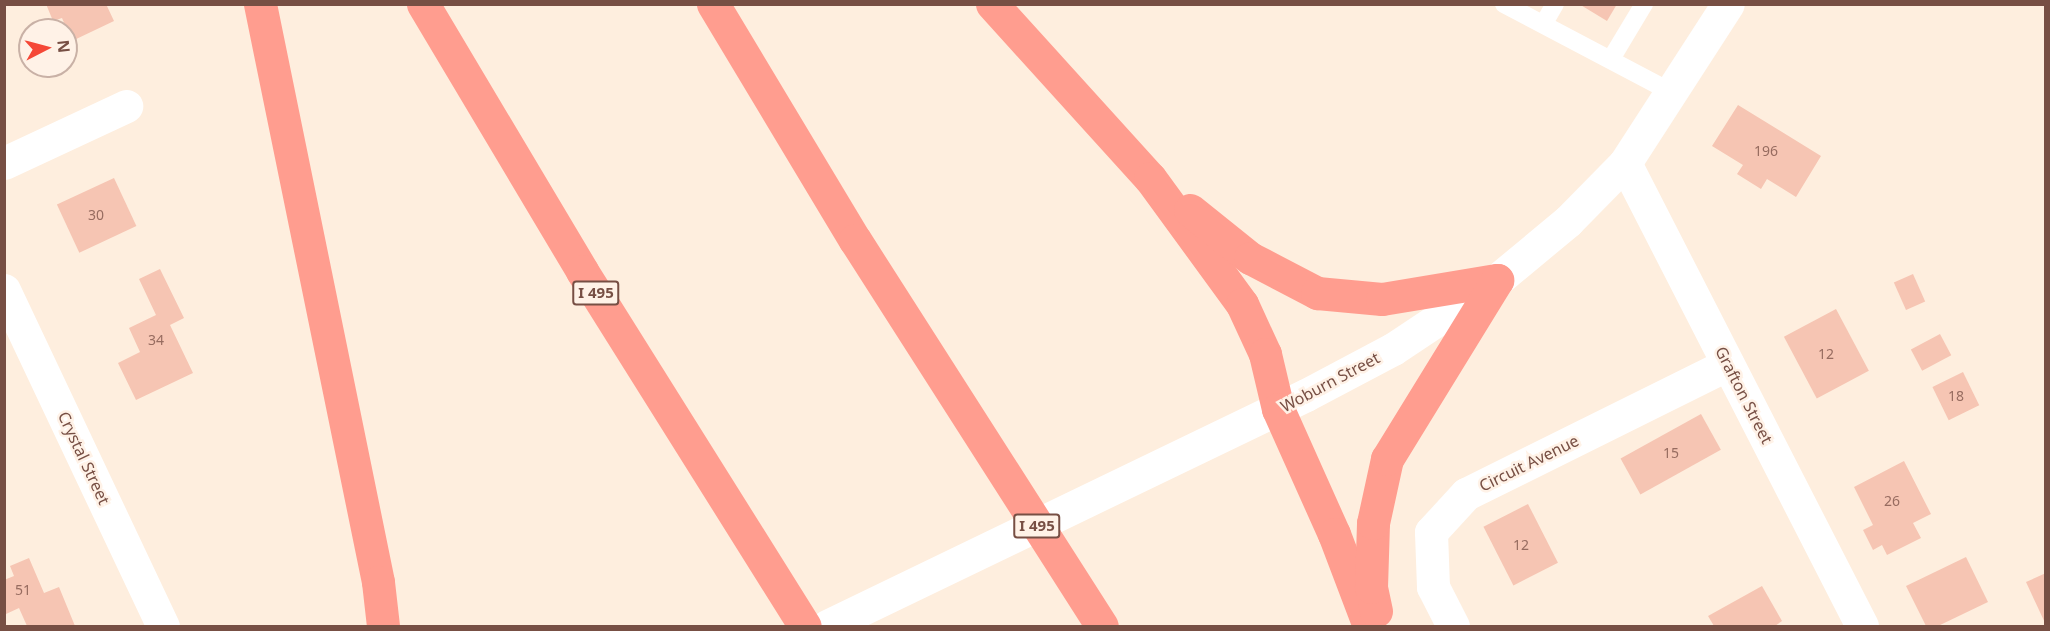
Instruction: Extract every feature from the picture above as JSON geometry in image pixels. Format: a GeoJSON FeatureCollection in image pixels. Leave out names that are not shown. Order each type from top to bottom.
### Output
{"type":"FeatureCollection","features":[{"type":"Feature","properties":{"kind":"highway"},"geometry":{"type":"LineString","coordinates":[[260,4],[378,582],[383,627]]}},
{"type":"Feature","properties":{"kind":"highway","name":"I 495"},"geometry":{"type":"LineString","coordinates":[[423,4],[805,627]]}},
{"type":"Feature","properties":{"kind":"highway","name":"I 495"},"geometry":{"type":"LineString","coordinates":[[713,4],[1001,470],[1102,627]]}},
{"type":"Feature","properties":{"kind":"highway"},"geometry":{"type":"LineString","coordinates":[[992,4],[1150,178],[1242,304],[1265,354],[1278,409],[1334,534],[1369,627]]}},
{"type":"Feature","properties":{"kind":"highway"},"geometry":{"type":"LineString","coordinates":[[1150,178],[1250,258],[1317,293],[1382,299],[1497,280]]}},
{"type":"Feature","properties":{"kind":"highway"},"geometry":{"type":"LineString","coordinates":[[1378,627],[1371,587],[1373,523],[1387,459],[1497,280]]}},
{"type":"Feature","properties":{"kind":"highway"},"geometry":{"type":"LineString","coordinates":[[378,582],[394,627]]}},
{"type":"Feature","properties":{"kind":"street","name":"Woburn Street"},"geometry":{"type":"LineString","coordinates":[[827,627],[1278,409],[1393,349],[1497,280],[1568,221],[1625,163],[1673,93],[1728,4]]}},
{"type":"Feature","properties":{"kind":"street"},"geometry":{"type":"LineString","coordinates":[[4,163],[126,106]]}},
{"type":"Feature","properties":{"kind":"street","name":"Grafton Street"},"geometry":{"type":"LineString","coordinates":[[1625,163],[1862,627]]}},
{"type":"Feature","properties":{"kind":"street","name":"Crystal Street"},"geometry":{"type":"LineString","coordinates":[[4,290],[163,627]]}},
{"type":"Feature","properties":{"kind":"street","name":"Circuit Avenue"},"geometry":{"type":"LineString","coordinates":[[1453,627],[1433,587],[1431,532],[1466,494],[1728,364]]}},
{"type":"Feature","properties":{"kind":"lane"},"geometry":{"type":"LineString","coordinates":[[1504,4],[1544,23],[1673,93]]}},
{"type":"Feature","properties":{"kind":"lane"},"geometry":{"type":"LineString","coordinates":[[1544,23],[1555,4]]}},
{"type":"Feature","properties":{"kind":"lane"},"geometry":{"type":"LineString","coordinates":[[1611,59],[1644,4]]}},
{"type":"Feature","properties":{"kind":"building"},"geometry":{"type":"Polygon","coordinates":[[[46,4],[106,4],[114,21],[78,38],[78,18],[52,18],[46,4]]]}},
{"type":"Feature","properties":{"kind":"building"},"geometry":{"type":"Polygon","coordinates":[[[1579,4],[1617,4],[1607,21],[1579,4]]]}},
{"type":"Feature","properties":{"kind":"building"},"geometry":{"type":"Polygon","coordinates":[[[1738,105],[1821,156],[1796,197],[1767,179],[1761,189],[1737,174],[1743,165],[1712,146],[1738,105]]]}},
{"type":"Feature","properties":{"kind":"building"},"geometry":{"type":"Polygon","coordinates":[[[114,178],[136,226],[79,253],[57,205],[114,178]]]}},
{"type":"Feature","properties":{"kind":"building"},"geometry":{"type":"Polygon","coordinates":[[[160,269],[184,318],[170,325],[193,373],[136,400],[118,363],[140,352],[129,328],[156,315],[139,279],[160,269]]]}},
{"type":"Feature","properties":{"kind":"building"},"geometry":{"type":"Polygon","coordinates":[[[1913,274],[1925,301],[1906,310],[1894,283],[1913,274]]]}},
{"type":"Feature","properties":{"kind":"building"},"geometry":{"type":"Polygon","coordinates":[[[1836,309],[1869,371],[1817,399],[1784,337],[1836,309]]]}},
{"type":"Feature","properties":{"kind":"building"},"geometry":{"type":"Polygon","coordinates":[[[1940,334],[1951,355],[1922,371],[1911,349],[1940,334]]]}},
{"type":"Feature","properties":{"kind":"building"},"geometry":{"type":"Polygon","coordinates":[[[1963,372],[1979,405],[1949,420],[1932,387],[1963,372]]]}},
{"type":"Feature","properties":{"kind":"building"},"geometry":{"type":"Polygon","coordinates":[[[1701,414],[1721,450],[1640,494],[1621,459],[1701,414]]]}},
{"type":"Feature","properties":{"kind":"building"},"geometry":{"type":"Polygon","coordinates":[[[1904,461],[1931,514],[1913,523],[1921,538],[1887,555],[1882,545],[1873,550],[1863,530],[1873,525],[1854,487],[1904,461]]]}},
{"type":"Feature","properties":{"kind":"building"},"geometry":{"type":"Polygon","coordinates":[[[1528,504],[1558,563],[1513,586],[1483,527],[1528,504]]]}},
{"type":"Feature","properties":{"kind":"building"},"geometry":{"type":"Polygon","coordinates":[[[1966,557],[1988,602],[1938,626],[1926,626],[1906,586],[1966,557]]]}},
{"type":"Feature","properties":{"kind":"building"},"geometry":{"type":"Polygon","coordinates":[[[29,558],[44,593],[59,587],[75,626],[27,626],[19,608],[6,614],[4,580],[14,576],[10,566],[29,558]]]}},
{"type":"Feature","properties":{"kind":"building"},"geometry":{"type":"Polygon","coordinates":[[[2046,573],[2046,625],[2026,582],[2046,573]]]}},
{"type":"Feature","properties":{"kind":"building"},"geometry":{"type":"Polygon","coordinates":[[[1762,586],[1782,621],[1775,626],[1714,626],[1708,616],[1762,586]]]}}]}
